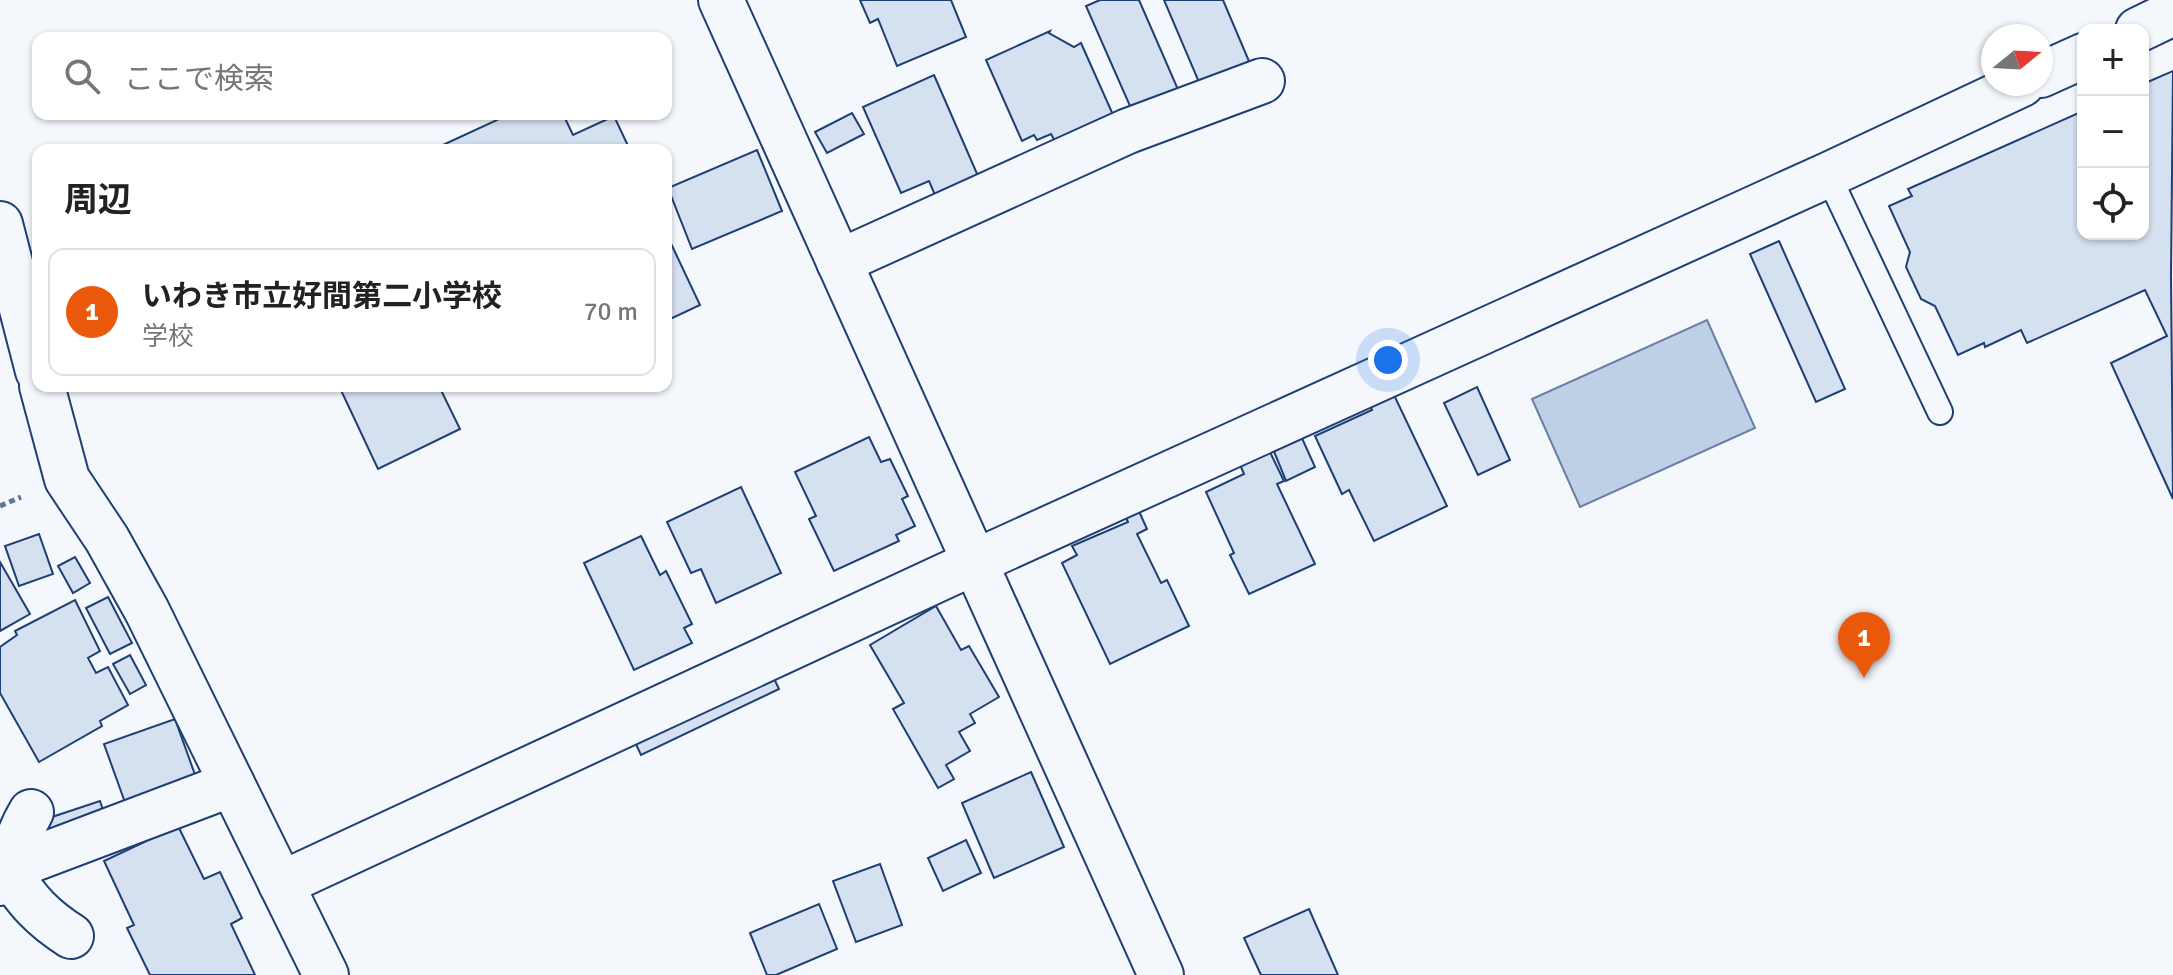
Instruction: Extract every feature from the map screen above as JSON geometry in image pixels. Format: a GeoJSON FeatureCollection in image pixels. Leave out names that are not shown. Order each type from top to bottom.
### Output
{"type":"FeatureCollection","features":[{"type":"Feature","properties":{"kind":"street"},"geometry":{"type":"LineString","coordinates":[[721,0],[1161,975]]}},
{"type":"Feature","properties":{"kind":"street"},"geometry":{"type":"LineString","coordinates":[[2149,25],[2173,13]]}},
{"type":"Feature","properties":{"kind":"street"},"geometry":{"type":"LineString","coordinates":[[2053,70],[2077,59]]}},
{"type":"Feature","properties":{"kind":"street"},"geometry":{"type":"LineString","coordinates":[[839,262],[1128,131],[1262,81]]}},
{"type":"Feature","properties":{"kind":"street"},"geometry":{"type":"LineString","coordinates":[[281,884],[975,562],[1996,96]]}},
{"type":"Feature","properties":{"kind":"street"},"geometry":{"type":"LineString","coordinates":[[0,224],[32,348]]}},
{"type":"Feature","properties":{"kind":"street"},"geometry":{"type":"LineString","coordinates":[[44,392],[67,479],[130,578],[326,975]]}},
{"type":"Feature","properties":{"kind":"street"},"geometry":{"type":"LineString","coordinates":[[5,878],[31,860],[232,784]]}},
{"type":"Feature","properties":{"kind":"street"},"geometry":{"type":"LineString","coordinates":[[5,878],[20,831],[31,812]]}},
{"type":"Feature","properties":{"kind":"street"},"geometry":{"type":"LineString","coordinates":[[5,878],[44,918],[71,936]]}},
{"type":"Feature","properties":{"kind":"lane"},"geometry":{"type":"LineString","coordinates":[[1828,175],[1940,412]]}},
{"type":"Feature","properties":{"kind":"water"},"geometry":{"type":"Polygon","coordinates":[[[1707,320],[1755,428],[1580,507],[1532,399],[1707,320]]]}},
{"type":"Feature","properties":{"kind":"building"},"geometry":{"type":"Polygon","coordinates":[[[860,0],[951,0],[966,37],[897,66],[878,19],[870,23],[860,0]]]}},
{"type":"Feature","properties":{"kind":"building"},"geometry":{"type":"Polygon","coordinates":[[[1100,0],[1139,0],[1183,101],[1137,122],[1086,6],[1100,0]]]}},
{"type":"Feature","properties":{"kind":"building"},"geometry":{"type":"Polygon","coordinates":[[[1164,0],[1223,0],[1254,73],[1204,94],[1164,0]]]}},
{"type":"Feature","properties":{"kind":"building"},"geometry":{"type":"Polygon","coordinates":[[[1050,31],[1074,47],[1081,43],[1114,117],[1056,143],[1051,134],[1037,140],[1034,135],[1022,141],[986,60],[1050,31]]]}},
{"type":"Feature","properties":{"kind":"building"},"geometry":{"type":"Polygon","coordinates":[[[2173,71],[2173,499],[2111,363],[2167,336],[2145,290],[2027,343],[2021,330],[1985,347],[1984,343],[1958,355],[1935,306],[1921,299],[1906,267],[1910,252],[1889,206],[1912,196],[1908,189],[2077,114],[2077,240],[2149,240],[2149,81],[2173,71]]]}},
{"type":"Feature","properties":{"kind":"building"},"geometry":{"type":"Polygon","coordinates":[[[934,75],[978,176],[935,195],[929,181],[901,193],[863,107],[934,75]]]}},
{"type":"Feature","properties":{"kind":"building"},"geometry":{"type":"Polygon","coordinates":[[[852,113],[864,134],[827,153],[815,132],[852,113]]]}},
{"type":"Feature","properties":{"kind":"building"},"geometry":{"type":"Polygon","coordinates":[[[497,120],[566,120],[573,135],[605,120],[616,120],[627,144],[445,144],[497,120]]]}},
{"type":"Feature","properties":{"kind":"building"},"geometry":{"type":"Polygon","coordinates":[[[757,150],[782,211],[692,249],[672,198],[672,186],[757,150]]]}},
{"type":"Feature","properties":{"kind":"building"},"geometry":{"type":"Polygon","coordinates":[[[1779,241],[1845,389],[1816,402],[1750,254],[1779,241]]]}},
{"type":"Feature","properties":{"kind":"building"},"geometry":{"type":"Polygon","coordinates":[[[672,246],[700,305],[672,318],[672,246]]]}},
{"type":"Feature","properties":{"kind":"building"},"geometry":{"type":"Polygon","coordinates":[[[1477,387],[1510,460],[1478,475],[1444,403],[1477,387]]]}},
{"type":"Feature","properties":{"kind":"building"},"geometry":{"type":"Polygon","coordinates":[[[342,392],[442,392],[460,429],[378,469],[342,392]]]}},
{"type":"Feature","properties":{"kind":"building"},"geometry":{"type":"Polygon","coordinates":[[[1393,393],[1447,506],[1374,541],[1349,490],[1342,494],[1315,436],[1372,410],[1369,404],[1393,393]]]}},
{"type":"Feature","properties":{"kind":"building"},"geometry":{"type":"Polygon","coordinates":[[[1301,436],[1315,467],[1286,481],[1273,449],[1301,436]]]}},
{"type":"Feature","properties":{"kind":"building"},"geometry":{"type":"Polygon","coordinates":[[[869,437],[881,462],[890,459],[908,496],[902,499],[915,526],[896,535],[899,541],[834,571],[809,519],[816,516],[795,472],[869,437]]]}},
{"type":"Feature","properties":{"kind":"building"},"geometry":{"type":"Polygon","coordinates":[[[1268,448],[1284,481],[1277,484],[1315,564],[1249,594],[1206,492],[1244,474],[1239,462],[1268,448]]]}},
{"type":"Feature","properties":{"kind":"building"},"geometry":{"type":"Polygon","coordinates":[[[741,487],[781,573],[716,603],[701,569],[691,573],[667,522],[741,487]]]}},
{"type":"Feature","properties":{"kind":"building"},"geometry":{"type":"Polygon","coordinates":[[[1138,509],[1147,529],[1137,534],[1161,583],[1167,580],[1189,626],[1110,664],[1062,563],[1077,555],[1072,546],[1128,522],[1125,516],[1138,509]]]}},
{"type":"Feature","properties":{"kind":"building"},"geometry":{"type":"Polygon","coordinates":[[[39,534],[53,574],[19,586],[5,546],[39,534]]]}},
{"type":"Feature","properties":{"kind":"building"},"geometry":{"type":"Polygon","coordinates":[[[641,536],[660,575],[666,571],[692,624],[684,628],[692,643],[634,670],[584,563],[641,536]]]}},
{"type":"Feature","properties":{"kind":"building"},"geometry":{"type":"Polygon","coordinates":[[[75,557],[90,583],[73,593],[58,566],[75,557]]]}},
{"type":"Feature","properties":{"kind":"building"},"geometry":{"type":"Polygon","coordinates":[[[0,562],[30,614],[0,631],[0,562]]]}},
{"type":"Feature","properties":{"kind":"building"},"geometry":{"type":"Polygon","coordinates":[[[108,597],[132,643],[110,654],[86,608],[108,597]]]}},
{"type":"Feature","properties":{"kind":"building"},"geometry":{"type":"Polygon","coordinates":[[[75,600],[100,651],[88,658],[96,673],[108,667],[128,705],[100,721],[102,726],[39,762],[0,693],[0,647],[17,635],[15,631],[75,600]]]}},
{"type":"Feature","properties":{"kind":"building"},"geometry":{"type":"Polygon","coordinates":[[[936,606],[961,650],[969,646],[999,697],[970,714],[975,723],[959,732],[970,751],[946,765],[954,779],[938,788],[893,709],[904,703],[870,645],[936,606]]]}},
{"type":"Feature","properties":{"kind":"building"},"geometry":{"type":"Polygon","coordinates":[[[130,655],[146,685],[130,694],[113,664],[130,655]]]}},
{"type":"Feature","properties":{"kind":"building"},"geometry":{"type":"Polygon","coordinates":[[[770,670],[779,689],[641,755],[632,736],[770,670]]]}},
{"type":"Feature","properties":{"kind":"building"},"geometry":{"type":"Polygon","coordinates":[[[175,719],[198,783],[127,808],[104,744],[175,719]]]}},
{"type":"Feature","properties":{"kind":"building"},"geometry":{"type":"Polygon","coordinates":[[[1031,772],[1064,847],[994,878],[962,803],[1031,772]]]}},
{"type":"Feature","properties":{"kind":"building"},"geometry":{"type":"Polygon","coordinates":[[[100,801],[105,816],[48,834],[43,820],[100,801]]]}},
{"type":"Feature","properties":{"kind":"building"},"geometry":{"type":"Polygon","coordinates":[[[178,826],[204,879],[220,872],[242,918],[231,924],[255,975],[150,975],[127,928],[134,925],[104,861],[178,826]]]}},
{"type":"Feature","properties":{"kind":"building"},"geometry":{"type":"Polygon","coordinates":[[[966,840],[981,873],[943,891],[928,858],[966,840]]]}},
{"type":"Feature","properties":{"kind":"building"},"geometry":{"type":"Polygon","coordinates":[[[880,864],[902,925],[856,942],[833,881],[880,864]]]}},
{"type":"Feature","properties":{"kind":"building"},"geometry":{"type":"Polygon","coordinates":[[[819,904],[837,949],[776,975],[767,975],[750,933],[819,904]]]}},
{"type":"Feature","properties":{"kind":"building"},"geometry":{"type":"Polygon","coordinates":[[[1309,909],[1338,975],[1261,975],[1244,938],[1309,909]]]}},
{"type":"Feature","properties":{"kind":"place","name":"いわき市立好間第二小学校"},"geometry":{"type":"Point","coordinates":[1864,678]}}]}
